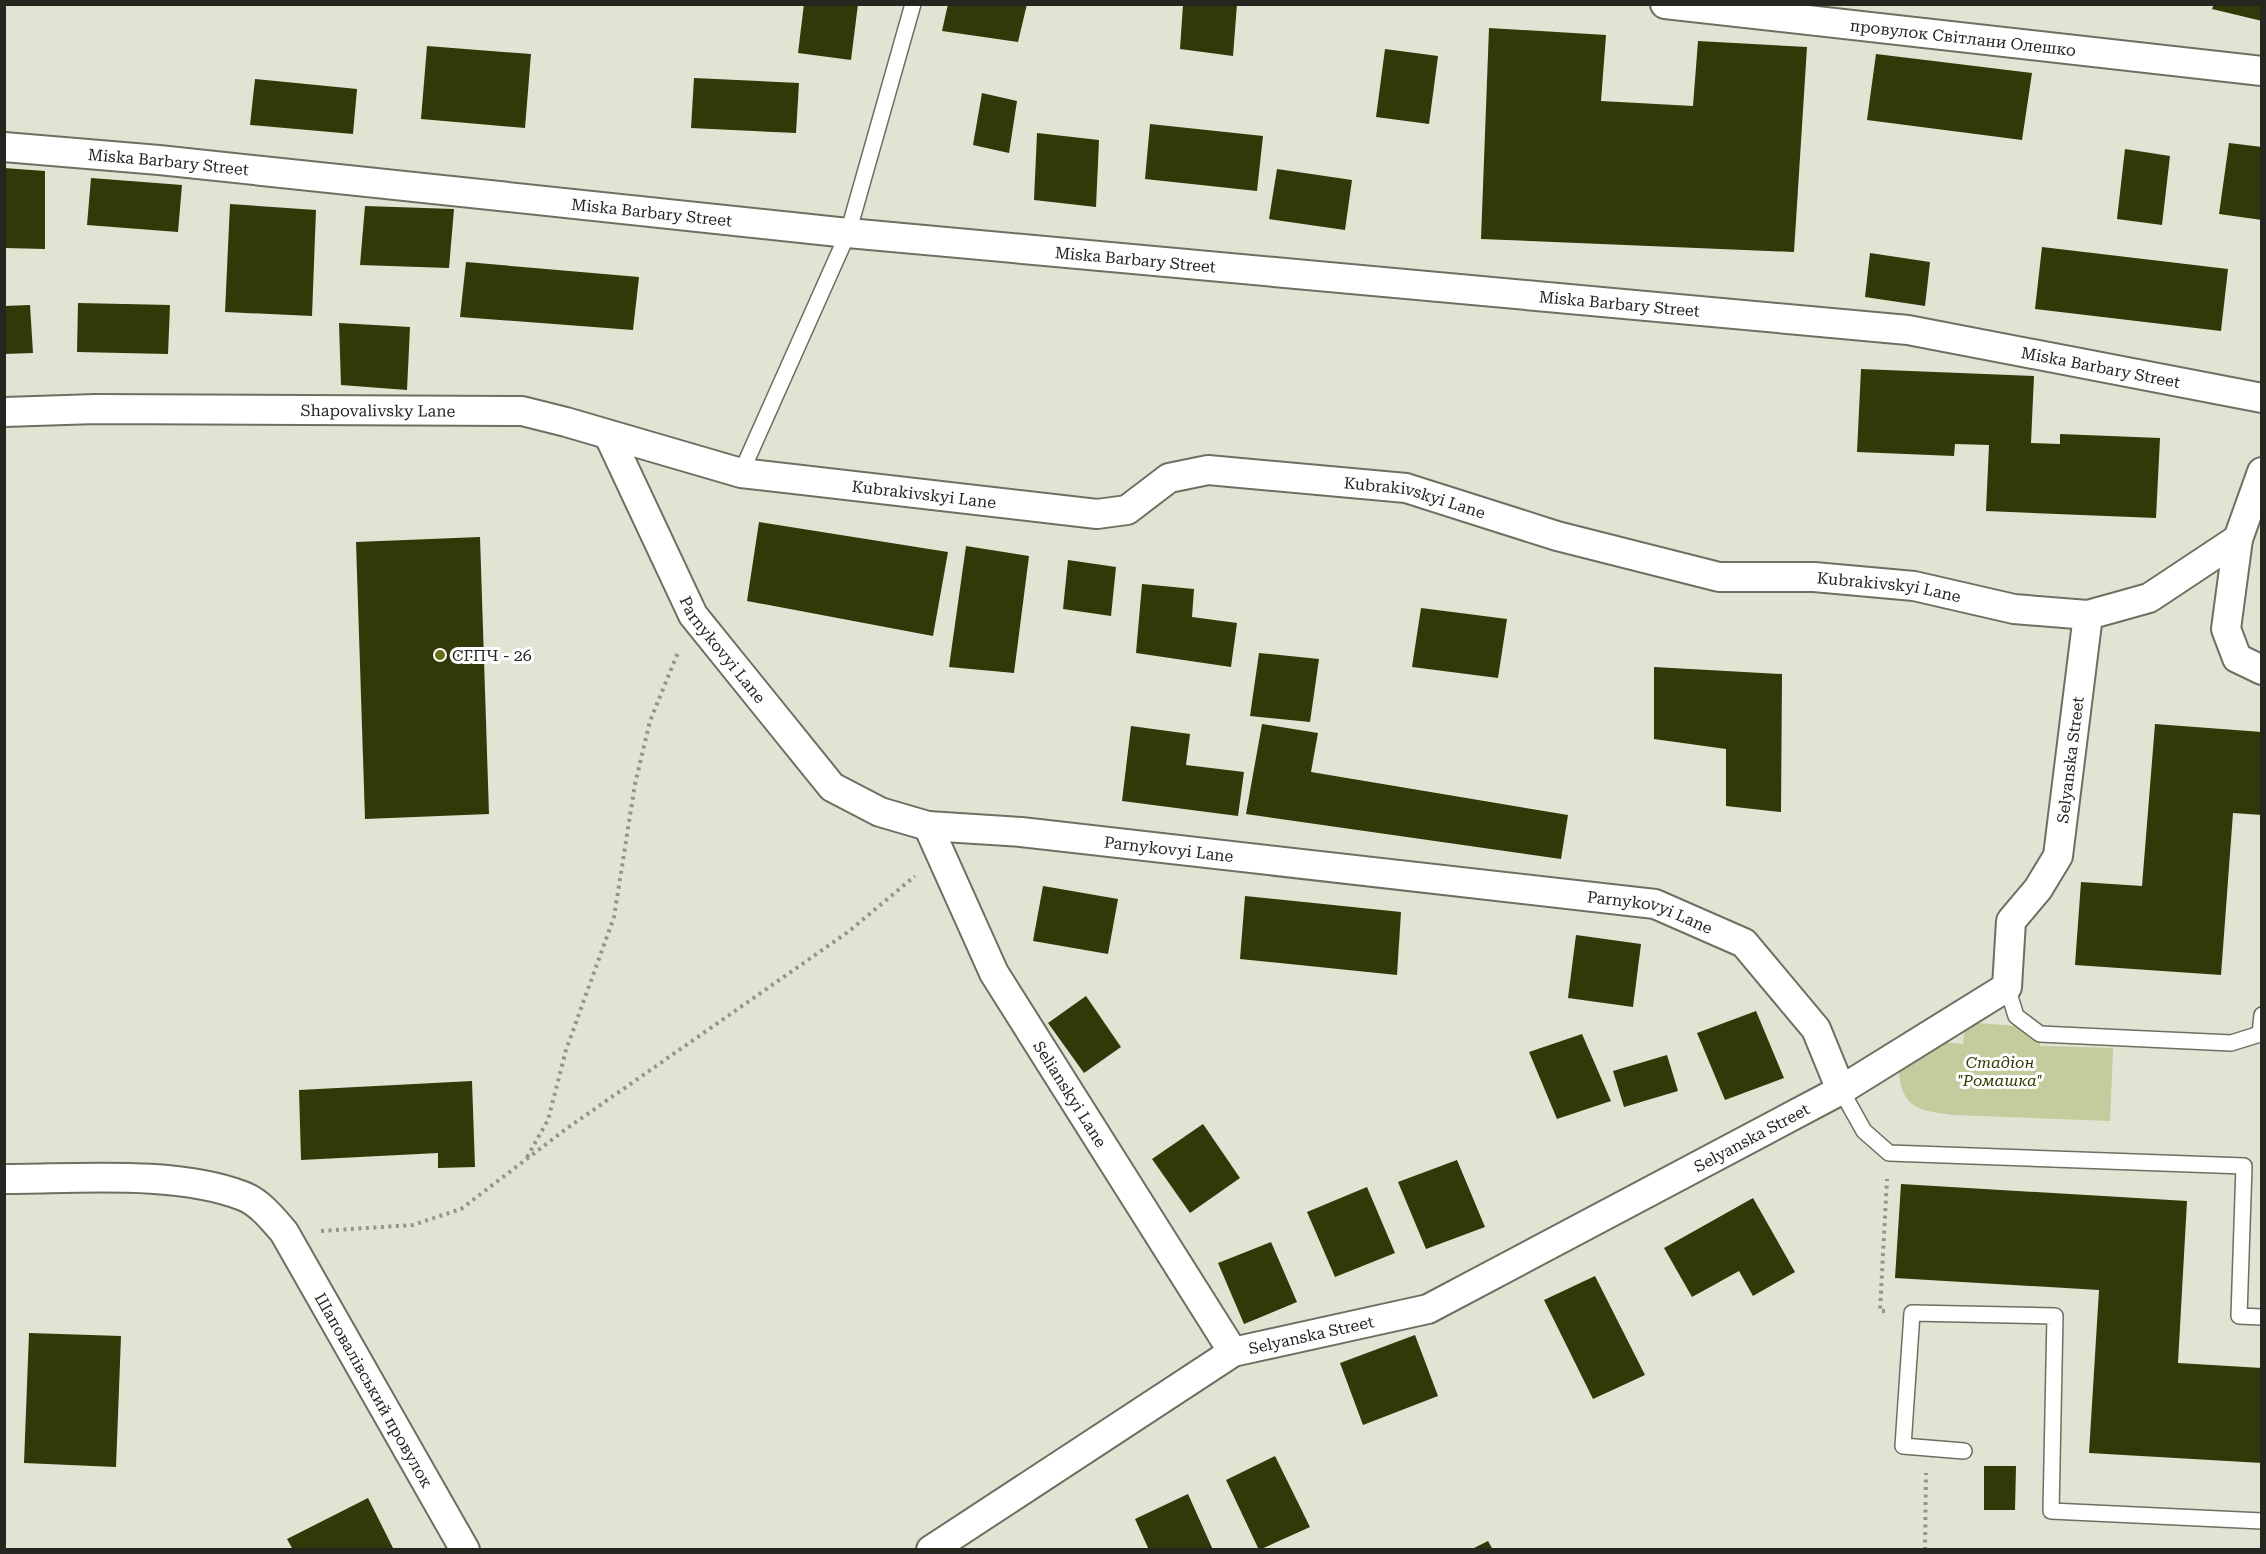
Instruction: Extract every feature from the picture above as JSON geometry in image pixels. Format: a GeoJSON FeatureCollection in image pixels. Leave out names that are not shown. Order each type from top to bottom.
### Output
{"type":"FeatureCollection","features":[{"type":"Feature","properties":{"kind":"street","name":"провулок Світлани Олешко"},"geometry":{"type":"LineString","coordinates":[[1665,4],[2262,71]]}},
{"type":"Feature","properties":{"kind":"street","name":"Miska Barbary Street"},"geometry":{"type":"LineString","coordinates":[[4,147],[159,160],[848,233],[1908,330],[2262,398]]}},
{"type":"Feature","properties":{"kind":"street","name":"Shapovalivsky Lane"},"geometry":{"type":"LineString","coordinates":[[4,412],[96,409],[522,411],[741,473]]}},
{"type":"Feature","properties":{"kind":"street","name":"Parnykovyi Lane"},"geometry":{"type":"LineString","coordinates":[[609,436],[693,615],[832,787],[880,812],[928,826],[1021,832],[1655,904],[1744,943],[1816,1029],[1841,1090]]}},
{"type":"Feature","properties":{"kind":"street","name":"Kubrakivskyi Lane"},"geometry":{"type":"LineString","coordinates":[[741,473],[1097,514],[1127,510],[1169,478],[1208,470],[1406,488],[1557,536],[1719,577],[1814,577],[1914,586],[2014,609],[2088,615]]}},
{"type":"Feature","properties":{"kind":"street"},"geometry":{"type":"LineString","coordinates":[[2262,472],[2238,539],[2226,629],[2237,658],[2262,670]]}},
{"type":"Feature","properties":{"kind":"street"},"geometry":{"type":"LineString","coordinates":[[2088,615],[2149,598],[2238,539]]}},
{"type":"Feature","properties":{"kind":"street","name":"Selyanska Street"},"geometry":{"type":"LineString","coordinates":[[931,1550],[1233,1352],[1428,1309],[1841,1090],[2007,987],[2011,921],[2038,889],[2058,856],[2088,615]]}},
{"type":"Feature","properties":{"kind":"street","name":"Selianskyi Lane"},"geometry":{"type":"LineString","coordinates":[[928,826],[994,973],[1233,1352]]}},
{"type":"Feature","properties":{"kind":"street","name":"Шаповалівський провулок"},"geometry":{"type":"LineString","coordinates":[[4,1179],[144,1179],[194,1183],[245,1196],[267,1212],[284,1232],[465,1550]]}},
{"type":"Feature","properties":{"kind":"lane"},"geometry":{"type":"LineString","coordinates":[[741,473],[848,233],[913,4]]}},
{"type":"Feature","properties":{"kind":"lane"},"geometry":{"type":"LineString","coordinates":[[2007,987],[2016,1016],[2040,1034],[2231,1043],[2260,1034],[2262,1015]]}},
{"type":"Feature","properties":{"kind":"lane"},"geometry":{"type":"LineString","coordinates":[[1841,1090],[1864,1131],[1889,1153],[2244,1166],[2239,1316],[2262,1317]]}},
{"type":"Feature","properties":{"kind":"lane"},"geometry":{"type":"LineString","coordinates":[[1964,1450],[1903,1446],[1912,1313],[2055,1316],[2051,1511],[2262,1521]]}},
{"type":"Feature","properties":{"kind":"path"},"geometry":{"type":"LineString","coordinates":[[525,1160],[548,1120],[566,1050],[614,917],[635,784],[650,721],[693,615]]}},
{"type":"Feature","properties":{"kind":"path"},"geometry":{"type":"LineString","coordinates":[[284,1232],[413,1225],[461,1209],[566,1129],[848,932],[942,855]]}},
{"type":"Feature","properties":{"kind":"path"},"geometry":{"type":"LineString","coordinates":[[1889,1153],[1880,1311],[1912,1313]]}},
{"type":"Feature","properties":{"kind":"path"},"geometry":{"type":"LineString","coordinates":[[1925,1550],[1926,1448]]}},
{"type":"Feature","properties":{"kind":"green space","name":"Стадіон \"Ромашка\""},"geometry":{"type":"Polygon","coordinates":[[[1965,1022],[2041,1028],[2040,1046],[2113,1048],[2110,1121],[1954,1115],[1932,1112],[1915,1106],[1904,1093],[1899,1071],[1941,1042],[1963,1044],[1965,1022]]]}},
{"type":"Feature","properties":{"kind":"building"},"geometry":{"type":"Polygon","coordinates":[[[804,4],[858,4],[851,60],[798,53],[804,4]]]}},
{"type":"Feature","properties":{"kind":"building"},"geometry":{"type":"Polygon","coordinates":[[[948,4],[1027,4],[1018,42],[942,31],[948,4]]]}},
{"type":"Feature","properties":{"kind":"building"},"geometry":{"type":"Polygon","coordinates":[[[1183,4],[1237,4],[1233,56],[1180,49],[1183,4]]]}},
{"type":"Feature","properties":{"kind":"building"},"geometry":{"type":"Polygon","coordinates":[[[2214,4],[2262,4],[2262,21],[2212,9],[2214,4]]]}},
{"type":"Feature","properties":{"kind":"building"},"geometry":{"type":"Polygon","coordinates":[[[1489,28],[1606,35],[1601,101],[1693,106],[1698,41],[1807,47],[1794,252],[1481,239],[1489,28]]]}},
{"type":"Feature","properties":{"kind":"building"},"geometry":{"type":"Polygon","coordinates":[[[427,46],[531,54],[525,128],[421,119],[427,46]]]}},
{"type":"Feature","properties":{"kind":"building"},"geometry":{"type":"Polygon","coordinates":[[[1385,49],[1438,56],[1429,124],[1376,117],[1385,49]]]}},
{"type":"Feature","properties":{"kind":"building"},"geometry":{"type":"Polygon","coordinates":[[[1876,54],[2032,73],[2022,140],[1867,120],[1876,54]]]}},
{"type":"Feature","properties":{"kind":"building"},"geometry":{"type":"Polygon","coordinates":[[[694,78],[799,83],[796,133],[691,128],[694,78]]]}},
{"type":"Feature","properties":{"kind":"building"},"geometry":{"type":"Polygon","coordinates":[[[255,79],[357,89],[353,134],[250,125],[255,79]]]}},
{"type":"Feature","properties":{"kind":"building"},"geometry":{"type":"Polygon","coordinates":[[[982,93],[1017,101],[1009,153],[973,145],[982,93]]]}},
{"type":"Feature","properties":{"kind":"building"},"geometry":{"type":"Polygon","coordinates":[[[1150,124],[1263,136],[1257,191],[1145,179],[1150,124]]]}},
{"type":"Feature","properties":{"kind":"building"},"geometry":{"type":"Polygon","coordinates":[[[1037,133],[1099,140],[1096,207],[1034,200],[1037,133]]]}},
{"type":"Feature","properties":{"kind":"building"},"geometry":{"type":"Polygon","coordinates":[[[2229,143],[2262,147],[2262,220],[2219,214],[2229,143]]]}},
{"type":"Feature","properties":{"kind":"building"},"geometry":{"type":"Polygon","coordinates":[[[2125,149],[2170,156],[2162,225],[2117,219],[2125,149]]]}},
{"type":"Feature","properties":{"kind":"building"},"geometry":{"type":"Polygon","coordinates":[[[4,168],[45,171],[45,249],[5,248],[4,168]]]}},
{"type":"Feature","properties":{"kind":"building"},"geometry":{"type":"Polygon","coordinates":[[[1277,169],[1352,180],[1345,230],[1269,219],[1277,169]]]}},
{"type":"Feature","properties":{"kind":"building"},"geometry":{"type":"Polygon","coordinates":[[[91,178],[182,185],[178,232],[87,225],[91,178]]]}},
{"type":"Feature","properties":{"kind":"building"},"geometry":{"type":"Polygon","coordinates":[[[230,204],[316,210],[312,316],[225,312],[230,204]]]}},
{"type":"Feature","properties":{"kind":"building"},"geometry":{"type":"Polygon","coordinates":[[[365,206],[454,209],[449,268],[360,265],[365,206]]]}},
{"type":"Feature","properties":{"kind":"building"},"geometry":{"type":"Polygon","coordinates":[[[2042,247],[2228,269],[2221,331],[2035,309],[2042,247]]]}},
{"type":"Feature","properties":{"kind":"building"},"geometry":{"type":"Polygon","coordinates":[[[1870,253],[1930,262],[1925,306],[1865,297],[1870,253]]]}},
{"type":"Feature","properties":{"kind":"building"},"geometry":{"type":"Polygon","coordinates":[[[466,262],[639,277],[633,330],[460,317],[466,262]]]}},
{"type":"Feature","properties":{"kind":"building"},"geometry":{"type":"Polygon","coordinates":[[[78,303],[170,305],[168,354],[77,352],[78,303]]]}},
{"type":"Feature","properties":{"kind":"building"},"geometry":{"type":"Polygon","coordinates":[[[30,305],[33,353],[4,354],[4,306],[30,305]]]}},
{"type":"Feature","properties":{"kind":"building"},"geometry":{"type":"Polygon","coordinates":[[[339,323],[410,327],[407,390],[341,385],[339,323]]]}},
{"type":"Feature","properties":{"kind":"building"},"geometry":{"type":"Polygon","coordinates":[[[1861,369],[2034,376],[2031,443],[2060,444],[2060,434],[2160,438],[2156,518],[1986,511],[1989,445],[1955,444],[1954,456],[1857,452],[1861,369]]]}},
{"type":"Feature","properties":{"kind":"building"},"geometry":{"type":"Polygon","coordinates":[[[759,522],[948,552],[933,636],[747,601],[759,522]]]}},
{"type":"Feature","properties":{"kind":"building"},"geometry":{"type":"Polygon","coordinates":[[[480,537],[489,814],[365,819],[356,542],[480,537]]]}},
{"type":"Feature","properties":{"kind":"building"},"geometry":{"type":"Polygon","coordinates":[[[966,546],[1029,556],[1014,673],[949,667],[966,546]]]}},
{"type":"Feature","properties":{"kind":"building"},"geometry":{"type":"Polygon","coordinates":[[[1068,560],[1116,567],[1111,616],[1063,609],[1068,560]]]}},
{"type":"Feature","properties":{"kind":"building"},"geometry":{"type":"Polygon","coordinates":[[[1142,584],[1194,589],[1192,617],[1237,623],[1231,667],[1136,653],[1142,584]]]}},
{"type":"Feature","properties":{"kind":"building"},"geometry":{"type":"Polygon","coordinates":[[[1421,608],[1507,619],[1498,678],[1412,667],[1421,608]]]}},
{"type":"Feature","properties":{"kind":"building"},"geometry":{"type":"Polygon","coordinates":[[[1259,653],[1319,659],[1310,722],[1250,716],[1259,653]]]}},
{"type":"Feature","properties":{"kind":"building"},"geometry":{"type":"Polygon","coordinates":[[[1654,667],[1782,674],[1781,812],[1726,806],[1726,749],[1654,739],[1654,667]]]}},
{"type":"Feature","properties":{"kind":"building"},"geometry":{"type":"Polygon","coordinates":[[[1262,724],[1318,733],[1311,772],[1568,815],[1561,859],[1246,814],[1262,724]]]}},
{"type":"Feature","properties":{"kind":"building"},"geometry":{"type":"Polygon","coordinates":[[[2155,724],[2262,732],[2262,815],[2233,813],[2221,975],[2075,965],[2081,882],[2142,886],[2155,724]]]}},
{"type":"Feature","properties":{"kind":"building"},"geometry":{"type":"Polygon","coordinates":[[[1131,726],[1190,734],[1186,765],[1244,772],[1238,816],[1122,801],[1131,726]]]}},
{"type":"Feature","properties":{"kind":"building"},"geometry":{"type":"Polygon","coordinates":[[[1043,886],[1118,899],[1108,954],[1033,941],[1043,886]]]}},
{"type":"Feature","properties":{"kind":"building"},"geometry":{"type":"Polygon","coordinates":[[[1245,896],[1401,912],[1397,975],[1240,959],[1245,896]]]}},
{"type":"Feature","properties":{"kind":"building"},"geometry":{"type":"Polygon","coordinates":[[[1576,935],[1641,944],[1633,1007],[1568,998],[1576,935]]]}},
{"type":"Feature","properties":{"kind":"building"},"geometry":{"type":"Polygon","coordinates":[[[1086,996],[1121,1047],[1084,1073],[1048,1023],[1086,996]]]}},
{"type":"Feature","properties":{"kind":"building"},"geometry":{"type":"Polygon","coordinates":[[[1756,1011],[1784,1078],[1725,1100],[1697,1033],[1756,1011]]]}},
{"type":"Feature","properties":{"kind":"building"},"geometry":{"type":"Polygon","coordinates":[[[1582,1034],[1611,1101],[1557,1119],[1529,1052],[1582,1034]]]}},
{"type":"Feature","properties":{"kind":"building"},"geometry":{"type":"Polygon","coordinates":[[[1667,1055],[1678,1091],[1624,1107],[1613,1071],[1667,1055]]]}},
{"type":"Feature","properties":{"kind":"building"},"geometry":{"type":"Polygon","coordinates":[[[472,1081],[475,1167],[438,1168],[438,1153],[301,1160],[299,1090],[472,1081]]]}},
{"type":"Feature","properties":{"kind":"building"},"geometry":{"type":"Polygon","coordinates":[[[1203,1124],[1240,1178],[1190,1213],[1152,1159],[1203,1124]]]}},
{"type":"Feature","properties":{"kind":"building"},"geometry":{"type":"Polygon","coordinates":[[[1457,1160],[1485,1227],[1426,1249],[1398,1182],[1457,1160]]]}},
{"type":"Feature","properties":{"kind":"building"},"geometry":{"type":"Polygon","coordinates":[[[1901,1184],[2187,1201],[2178,1363],[2262,1368],[2262,1463],[2089,1453],[2099,1290],[1895,1278],[1901,1184]]]}},
{"type":"Feature","properties":{"kind":"building"},"geometry":{"type":"Polygon","coordinates":[[[1367,1187],[1395,1253],[1335,1277],[1307,1212],[1367,1187]]]}},
{"type":"Feature","properties":{"kind":"building"},"geometry":{"type":"Polygon","coordinates":[[[1753,1198],[1795,1272],[1753,1296],[1739,1271],[1692,1297],[1664,1248],[1753,1198]]]}},
{"type":"Feature","properties":{"kind":"building"},"geometry":{"type":"Polygon","coordinates":[[[1271,1242],[1297,1302],[1244,1324],[1218,1263],[1271,1242]]]}},
{"type":"Feature","properties":{"kind":"building"},"geometry":{"type":"Polygon","coordinates":[[[1595,1276],[1645,1375],[1593,1399],[1544,1300],[1595,1276]]]}},
{"type":"Feature","properties":{"kind":"building"},"geometry":{"type":"Polygon","coordinates":[[[29,1333],[121,1336],[116,1467],[24,1463],[29,1333]]]}},
{"type":"Feature","properties":{"kind":"building"},"geometry":{"type":"Polygon","coordinates":[[[1415,1335],[1438,1396],[1363,1425],[1340,1363],[1415,1335]]]}},
{"type":"Feature","properties":{"kind":"building"},"geometry":{"type":"Polygon","coordinates":[[[1275,1456],[1310,1527],[1259,1550],[1226,1480],[1275,1456]]]}},
{"type":"Feature","properties":{"kind":"building"},"geometry":{"type":"Polygon","coordinates":[[[1984,1466],[2016,1466],[2015,1510],[1984,1510],[1984,1466]]]}},
{"type":"Feature","properties":{"kind":"building"},"geometry":{"type":"Polygon","coordinates":[[[1188,1494],[1213,1550],[1149,1550],[1135,1519],[1188,1494]]]}},
{"type":"Feature","properties":{"kind":"building"},"geometry":{"type":"Polygon","coordinates":[[[368,1498],[394,1550],[293,1550],[287,1539],[368,1498]]]}},
{"type":"Feature","properties":{"kind":"building"},"geometry":{"type":"Polygon","coordinates":[[[1488,1541],[1493,1550],[1470,1550],[1488,1541]]]}},
{"type":"Feature","properties":{"kind":"place","name":"СГПЧ - 26"},"geometry":{"type":"Point","coordinates":[440,655]}}]}
